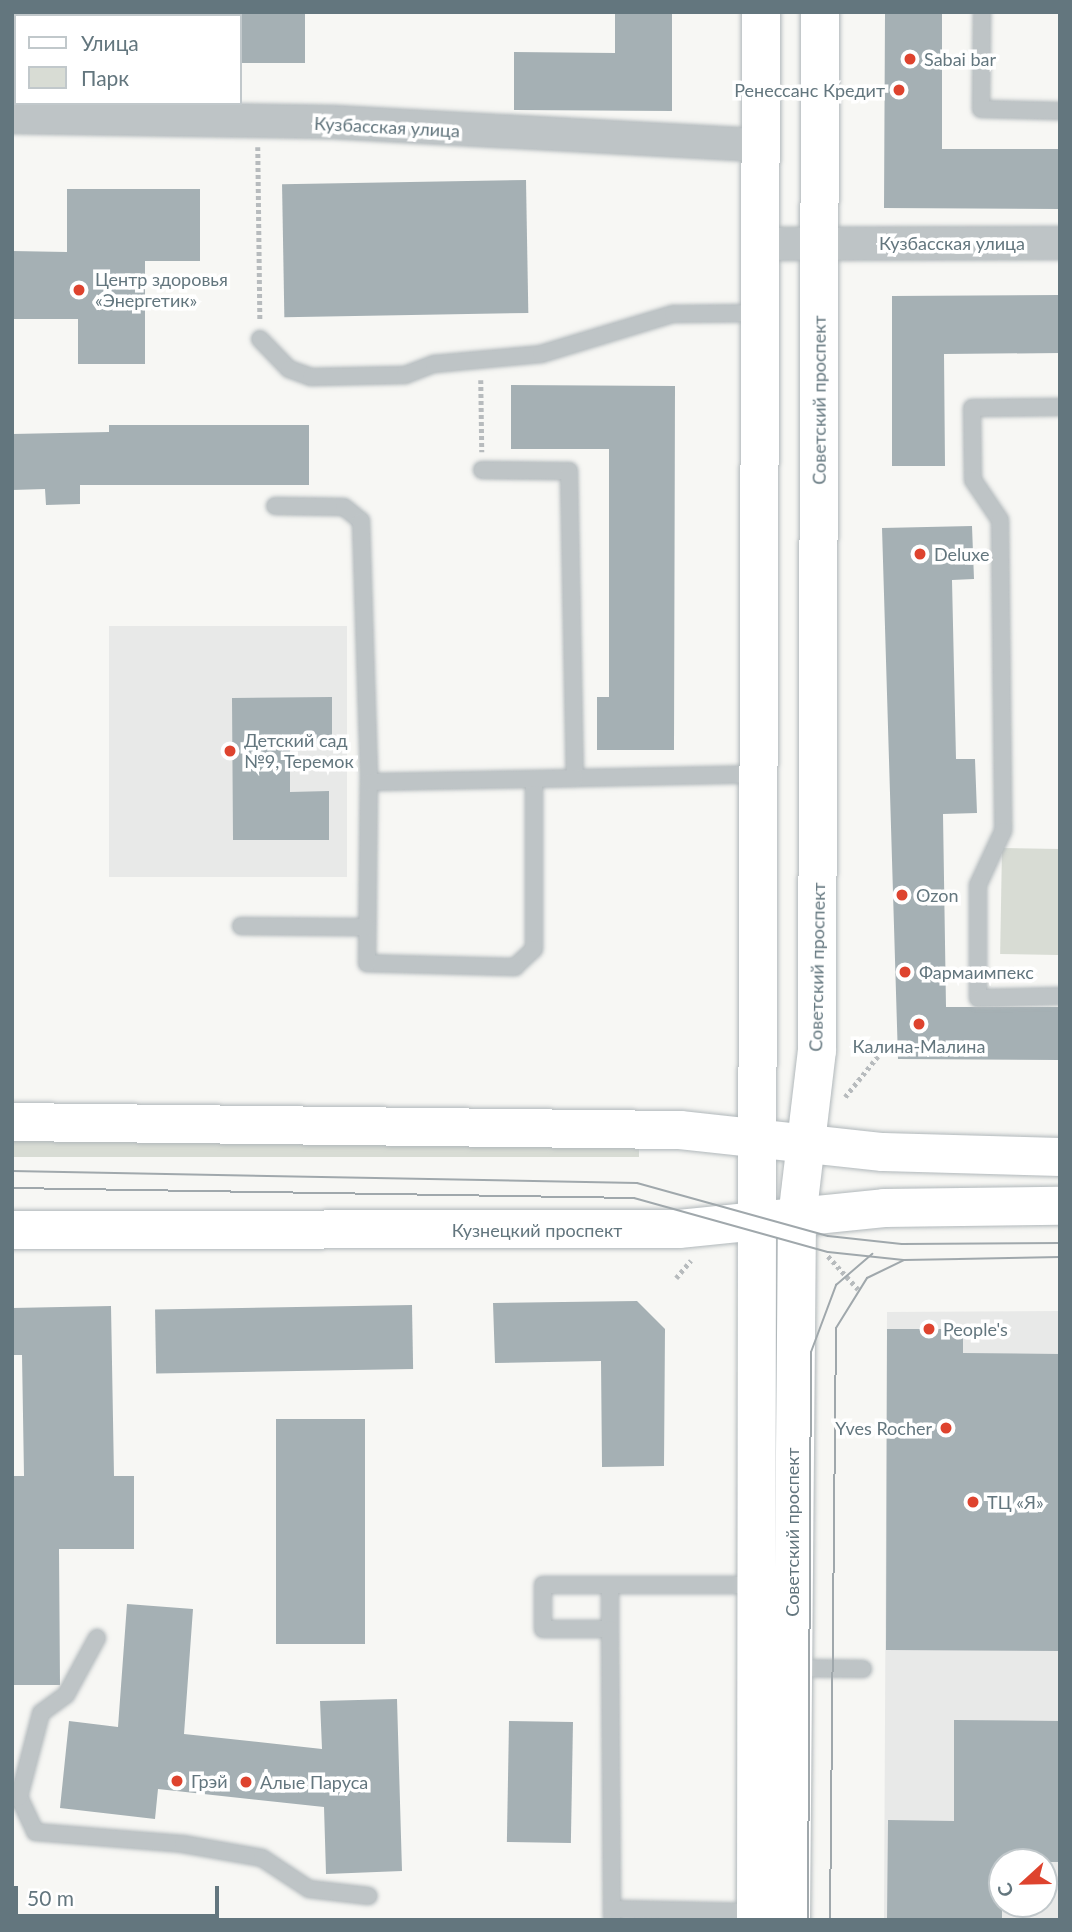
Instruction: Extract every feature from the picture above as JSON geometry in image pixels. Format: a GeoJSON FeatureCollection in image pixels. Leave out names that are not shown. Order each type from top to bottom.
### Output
{"type":"FeatureCollection","features":[{"type":"Feature","properties":{"kind":"main road","name":"Советский проспект"},"geometry":{"type":"LineString","coordinates":[[761,12],[756,1586],[768,1917]]}},
{"type":"Feature","properties":{"kind":"main road","name":"Советский проспект"},"geometry":{"type":"LineString","coordinates":[[768,1917],[792,1668],[797,1218],[817,1051],[820,12]]}},
{"type":"Feature","properties":{"kind":"main road"},"geometry":{"type":"LineString","coordinates":[[12,1122],[680,1130],[807,1147],[1060,1157]]}},
{"type":"Feature","properties":{"kind":"main road","name":"Кузнецкий проспект"},"geometry":{"type":"LineString","coordinates":[[12,1230],[757,1225],[797,1218],[931,1205],[1060,1206]]}},
{"type":"Feature","properties":{"kind":"street","name":"Кузбасская улица"},"geometry":{"type":"LineString","coordinates":[[12,117],[257,122],[761,145]]}},
{"type":"Feature","properties":{"kind":"street","name":"Кузбасская улица"},"geometry":{"type":"LineString","coordinates":[[761,244],[1060,243]]}},
{"type":"Feature","properties":{"kind":"lane"},"geometry":{"type":"LineString","coordinates":[[982,12],[981,109],[1060,111]]}},
{"type":"Feature","properties":{"kind":"lane"},"geometry":{"type":"LineString","coordinates":[[260,339],[289,369],[311,377],[405,375],[434,364],[541,354],[673,314],[761,313]]}},
{"type":"Feature","properties":{"kind":"lane"},"geometry":{"type":"LineString","coordinates":[[1060,407],[972,408],[973,480],[1000,520],[1003,831],[978,885],[978,998],[1060,996]]}},
{"type":"Feature","properties":{"kind":"lane"},"geometry":{"type":"LineString","coordinates":[[482,470],[569,471],[575,778]]}},
{"type":"Feature","properties":{"kind":"lane"},"geometry":{"type":"LineString","coordinates":[[275,506],[344,507],[361,522],[369,782],[367,963],[515,967],[534,949],[534,779]]}},
{"type":"Feature","properties":{"kind":"lane"},"geometry":{"type":"LineString","coordinates":[[369,782],[759,774]]}},
{"type":"Feature","properties":{"kind":"lane"},"geometry":{"type":"LineString","coordinates":[[241,926],[366,927]]}},
{"type":"Feature","properties":{"kind":"lane"},"geometry":{"type":"LineString","coordinates":[[610,1629],[543,1629],[542,1585],[756,1586]]}},
{"type":"Feature","properties":{"kind":"lane"},"geometry":{"type":"LineString","coordinates":[[610,1586],[612,1914],[768,1917]]}},
{"type":"Feature","properties":{"kind":"lane"},"geometry":{"type":"LineString","coordinates":[[97,1638],[66,1695],[41,1713],[16,1797],[35,1832],[183,1844],[262,1858],[309,1889],[369,1896]]}},
{"type":"Feature","properties":{"kind":"lane"},"geometry":{"type":"LineString","coordinates":[[792,1668],[863,1669]]}},
{"type":"Feature","properties":{"kind":"path"},"geometry":{"type":"LineString","coordinates":[[257,122],[260,339]]}},
{"type":"Feature","properties":{"kind":"path"},"geometry":{"type":"LineString","coordinates":[[480,360],[482,470]]}},
{"type":"Feature","properties":{"kind":"shaded area","name":"Детский сад №9, Теремок"},"geometry":{"type":"Polygon","coordinates":[[[109,626],[347,626],[347,877],[109,877],[109,626]]]}},
{"type":"Feature","properties":{"kind":"shaded area"},"geometry":{"type":"Polygon","coordinates":[[[1060,1311],[1060,1920],[884,1920],[887,1312],[1060,1311]]]}},
{"type":"Feature","properties":{"kind":"green space"},"geometry":{"type":"Polygon","coordinates":[[[1002,848],[1060,849],[1058,955],[1000,954],[1002,848]]]}},
{"type":"Feature","properties":{"kind":"green space"},"geometry":{"type":"Polygon","coordinates":[[[12,1140],[639,1140],[639,1157],[12,1157],[12,1140]]]}},
{"type":"Feature","properties":{"kind":"building"},"geometry":{"type":"Polygon","coordinates":[[[305,12],[305,63],[242,63],[240,14],[305,12]]]}},
{"type":"Feature","properties":{"kind":"building"},"geometry":{"type":"Polygon","coordinates":[[[615,12],[672,12],[672,111],[514,110],[514,52],[615,53],[615,12]]]}},
{"type":"Feature","properties":{"kind":"building"},"geometry":{"type":"Polygon","coordinates":[[[885,12],[942,12],[942,149],[1060,149],[1060,209],[884,208],[885,12]]]}},
{"type":"Feature","properties":{"kind":"building"},"geometry":{"type":"Polygon","coordinates":[[[526,180],[528,313],[284,317],[282,184],[526,180]]]}},
{"type":"Feature","properties":{"kind":"building","name":"Центр здоровья «Энергетик»"},"geometry":{"type":"Polygon","coordinates":[[[67,189],[200,189],[200,261],[145,261],[145,364],[78,364],[78,319],[12,319],[12,251],[67,252],[67,189]]]}},
{"type":"Feature","properties":{"kind":"building"},"geometry":{"type":"Polygon","coordinates":[[[1060,295],[1060,353],[944,354],[945,466],[892,466],[892,296],[1060,295]]]}},
{"type":"Feature","properties":{"kind":"building"},"geometry":{"type":"Polygon","coordinates":[[[511,385],[675,386],[674,750],[597,750],[597,697],[609,697],[609,449],[511,449],[511,385]]]}},
{"type":"Feature","properties":{"kind":"building"},"geometry":{"type":"Polygon","coordinates":[[[109,425],[309,425],[309,485],[80,485],[80,504],[46,505],[45,489],[12,490],[12,434],[109,432],[109,425]]]}},
{"type":"Feature","properties":{"kind":"building"},"geometry":{"type":"Polygon","coordinates":[[[972,526],[974,579],[952,580],[956,759],[975,759],[977,813],[943,814],[946,1007],[1060,1007],[1060,1060],[898,1059],[882,528],[972,526]]]}},
{"type":"Feature","properties":{"kind":"building"},"geometry":{"type":"Polygon","coordinates":[[[332,697],[332,744],[290,744],[290,792],[329,791],[329,840],[233,840],[232,698],[332,697]]]}},
{"type":"Feature","properties":{"kind":"building"},"geometry":{"type":"Polygon","coordinates":[[[637,1301],[665,1329],[664,1466],[602,1467],[601,1361],[495,1363],[493,1303],[637,1301]]]}},
{"type":"Feature","properties":{"kind":"building"},"geometry":{"type":"Polygon","coordinates":[[[412,1305],[413,1369],[156,1373],[155,1309],[412,1305]]]}},
{"type":"Feature","properties":{"kind":"building"},"geometry":{"type":"Polygon","coordinates":[[[111,1306],[114,1476],[134,1476],[134,1549],[59,1549],[60,1685],[13,1685],[12,1476],[24,1476],[22,1355],[12,1355],[12,1308],[111,1306]]]}},
{"type":"Feature","properties":{"kind":"building","name":"ТЦ «Я»"},"geometry":{"type":"Polygon","coordinates":[[[887,1329],[963,1329],[963,1353],[1060,1354],[1060,1651],[886,1650],[887,1329]]]}},
{"type":"Feature","properties":{"kind":"building"},"geometry":{"type":"Polygon","coordinates":[[[276,1419],[365,1419],[365,1644],[276,1644],[276,1419]]]}},
{"type":"Feature","properties":{"kind":"building"},"geometry":{"type":"Polygon","coordinates":[[[127,1604],[193,1609],[184,1734],[322,1749],[320,1701],[397,1699],[402,1871],[326,1874],[324,1807],[158,1789],[155,1819],[60,1808],[69,1721],[118,1727],[127,1604]]]}},
{"type":"Feature","properties":{"kind":"building"},"geometry":{"type":"Polygon","coordinates":[[[954,1720],[1060,1721],[1060,1862],[1058,1848],[988,1848],[988,1918],[1002,1920],[887,1920],[888,1820],[954,1821],[954,1720]]]}},
{"type":"Feature","properties":{"kind":"building"},"geometry":{"type":"Polygon","coordinates":[[[509,1721],[573,1722],[571,1843],[507,1842],[509,1721]]]}},
{"type":"Feature","properties":{"kind":"tram line"},"geometry":{"type":"LineString","coordinates":[[12,1171],[637,1183],[828,1236],[902,1244],[1060,1243]]}},
{"type":"Feature","properties":{"kind":"tram line"},"geometry":{"type":"LineString","coordinates":[[12,1188],[634,1198],[828,1252],[904,1260],[1060,1257]]}},
{"type":"Feature","properties":{"kind":"tram line"},"geometry":{"type":"LineString","coordinates":[[808,1920],[811,1352],[836,1285],[872,1254]]}},
{"type":"Feature","properties":{"kind":"tram line"},"geometry":{"type":"LineString","coordinates":[[830,1920],[836,1328],[867,1278],[904,1260]]}},
{"type":"Feature","properties":{"kind":"place","name":"Sabai bar"},"geometry":{"type":"Point","coordinates":[910,59]}},
{"type":"Feature","properties":{"kind":"place","name":"Ренессанс Кредит"},"geometry":{"type":"Point","coordinates":[899,90]}},
{"type":"Feature","properties":{"kind":"place","name":"Центр здоровья «Энергетик»"},"geometry":{"type":"Point","coordinates":[79,290]}},
{"type":"Feature","properties":{"kind":"place","name":"Deluxe"},"geometry":{"type":"Point","coordinates":[920,554]}},
{"type":"Feature","properties":{"kind":"place","name":"Детский сад №9, Теремок"},"geometry":{"type":"Point","coordinates":[230,751]}},
{"type":"Feature","properties":{"kind":"place","name":"Ozon"},"geometry":{"type":"Point","coordinates":[902,895]}},
{"type":"Feature","properties":{"kind":"place","name":"Фармаимпекс"},"geometry":{"type":"Point","coordinates":[905,972]}},
{"type":"Feature","properties":{"kind":"place","name":"Калина-Малина"},"geometry":{"type":"Point","coordinates":[919,1024]}},
{"type":"Feature","properties":{"kind":"place","name":"People's"},"geometry":{"type":"Point","coordinates":[929,1329]}},
{"type":"Feature","properties":{"kind":"place","name":"Yves Rocher"},"geometry":{"type":"Point","coordinates":[946,1428]}},
{"type":"Feature","properties":{"kind":"place","name":"ТЦ «Я»"},"geometry":{"type":"Point","coordinates":[973,1502]}},
{"type":"Feature","properties":{"kind":"place","name":"Грэй"},"geometry":{"type":"Point","coordinates":[177,1781]}},
{"type":"Feature","properties":{"kind":"place","name":"Алые Паруса"},"geometry":{"type":"Point","coordinates":[246,1782]}}]}
